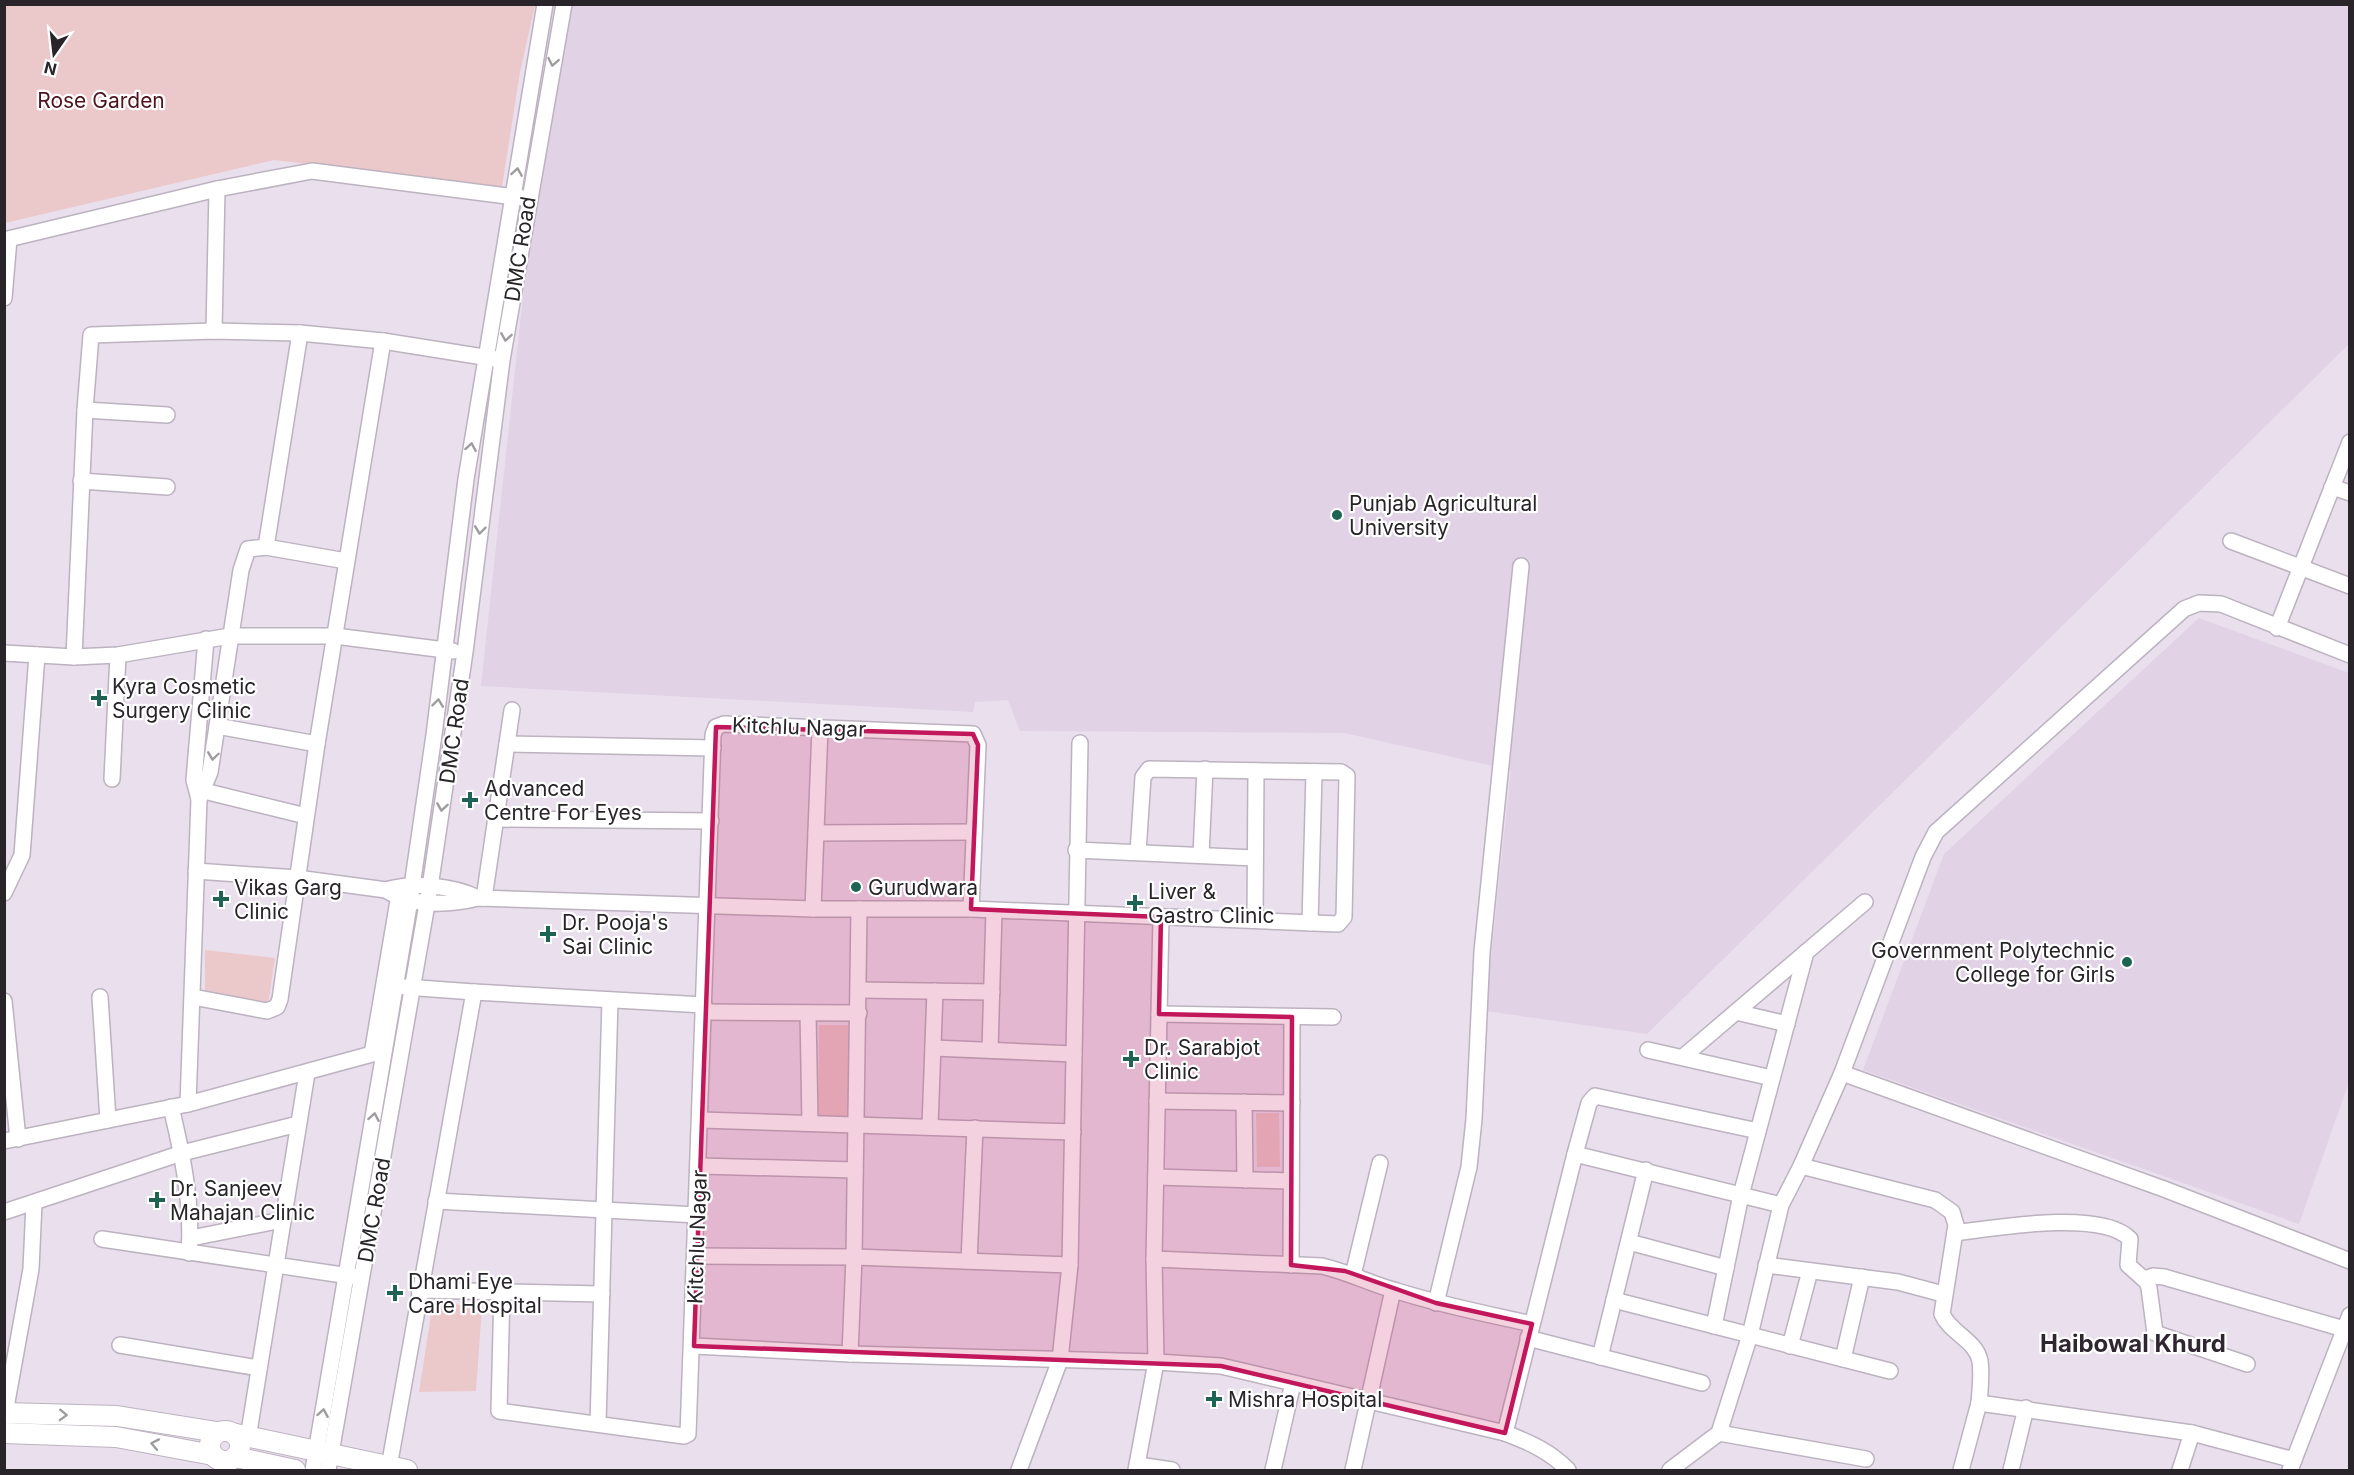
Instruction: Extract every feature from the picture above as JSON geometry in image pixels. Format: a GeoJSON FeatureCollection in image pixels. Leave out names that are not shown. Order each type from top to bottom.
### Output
{"type":"FeatureCollection","features":[{"type":"Feature","properties":{"kind":"main road"},"geometry":{"type":"LineString","coordinates":[[5,1413],[117,1416],[234,1435],[322,1462],[398,1469]]}},
{"type":"Feature","properties":{"kind":"main road"},"geometry":{"type":"LineString","coordinates":[[4,1433],[116,1437],[226,1461],[295,1470]]}},
{"type":"Feature","properties":{"kind":"main road"},"geometry":{"type":"LineString","coordinates":[[226,1461],[241,1443],[234,1435]]}},
{"type":"Feature","properties":{"kind":"main road"},"geometry":{"type":"LineString","coordinates":[[226,1461],[210,1445],[234,1435]]}},
{"type":"Feature","properties":{"kind":"street"},"geometry":{"type":"LineString","coordinates":[[4,1001],[11,1140],[188,1104],[368,1056],[374,1049],[445,650],[466,479],[486,357],[521,198],[545,4]]}},
{"type":"Feature","properties":{"kind":"street","name":"DMC Road"},"geometry":{"type":"LineString","coordinates":[[354,1277],[429,894],[465,652],[521,198],[564,4]]}},
{"type":"Feature","properties":{"kind":"street"},"geometry":{"type":"LineString","coordinates":[[4,298],[7,239],[217,189],[312,171],[521,198]]}},
{"type":"Feature","properties":{"kind":"street"},"geometry":{"type":"LineString","coordinates":[[214,331],[217,189]]}},
{"type":"Feature","properties":{"kind":"street"},"geometry":{"type":"LineString","coordinates":[[74,657],[81,481],[92,335],[214,331],[300,333],[383,341],[502,360]]}},
{"type":"Feature","properties":{"kind":"street"},"geometry":{"type":"LineString","coordinates":[[266,547],[300,333]]}},
{"type":"Feature","properties":{"kind":"street"},"geometry":{"type":"LineString","coordinates":[[193,997],[267,1011],[277,1007],[346,561],[383,341]]}},
{"type":"Feature","properties":{"kind":"street"},"geometry":{"type":"LineString","coordinates":[[85,410],[167,415]]}},
{"type":"Feature","properties":{"kind":"street"},"geometry":{"type":"LineString","coordinates":[[2277,628],[2349,442]]}},
{"type":"Feature","properties":{"kind":"street"},"geometry":{"type":"LineString","coordinates":[[81,481],[167,487]]}},
{"type":"Feature","properties":{"kind":"street"},"geometry":{"type":"LineString","coordinates":[[2332,487],[2349,493]]}},
{"type":"Feature","properties":{"kind":"street"},"geometry":{"type":"LineString","coordinates":[[2231,541],[2349,586]]}},
{"type":"Feature","properties":{"kind":"street"},"geometry":{"type":"LineString","coordinates":[[188,1104],[196,871],[201,795],[210,772],[230,636],[246,553],[254,547],[266,547],[346,561]]}},
{"type":"Feature","properties":{"kind":"street"},"geometry":{"type":"LineString","coordinates":[[1436,1303],[1470,1159],[1482,952],[1521,566]]}},
{"type":"Feature","properties":{"kind":"street"},"geometry":{"type":"LineString","coordinates":[[1670,1470],[1719,1433],[1750,1335],[1781,1204],[1801,1166],[1842,1073],[1923,857],[1936,832],[2184,609],[2199,603],[2221,604],[2349,655]]}},
{"type":"Feature","properties":{"kind":"street"},"geometry":{"type":"LineString","coordinates":[[4,653],[74,657],[118,655],[230,636],[335,636],[465,652]]}},
{"type":"Feature","properties":{"kind":"street"},"geometry":{"type":"LineString","coordinates":[[201,795],[194,780],[206,639]]}},
{"type":"Feature","properties":{"kind":"street"},"geometry":{"type":"LineString","coordinates":[[4,893],[22,855],[37,655]]}},
{"type":"Feature","properties":{"kind":"street"},"geometry":{"type":"LineString","coordinates":[[111,779],[118,655]]}},
{"type":"Feature","properties":{"kind":"street"},"geometry":{"type":"LineString","coordinates":[[481,898],[496,819],[512,710]]}},
{"type":"Feature","properties":{"kind":"street","name":"Kitchlu Nagar"},"geometry":{"type":"LineString","coordinates":[[502,1291],[499,1411],[684,1436],[688,1434],[694,1346],[714,731],[724,724],[973,735],[977,739],[974,832]]}},
{"type":"Feature","properties":{"kind":"street"},"geometry":{"type":"LineString","coordinates":[[217,726],[317,744]]}},
{"type":"Feature","properties":{"kind":"street"},"geometry":{"type":"LineString","coordinates":[[813,909],[820,728]]}},
{"type":"Feature","properties":{"kind":"street"},"geometry":{"type":"LineString","coordinates":[[1019,1470],[1060,1360],[1070,1265],[1076,850],[1080,743]]}},
{"type":"Feature","properties":{"kind":"street"},"geometry":{"type":"LineString","coordinates":[[507,744],[713,748]]}},
{"type":"Feature","properties":{"kind":"street"},"geometry":{"type":"LineString","coordinates":[[196,871],[297,878],[402,892],[481,898],[813,909],[971,909],[1338,924],[1344,917],[1346,773],[1154,769],[1144,773],[1138,852]]}},
{"type":"Feature","properties":{"kind":"street"},"geometry":{"type":"LineString","coordinates":[[1201,855],[1205,769]]}},
{"type":"Feature","properties":{"kind":"street"},"geometry":{"type":"LineString","coordinates":[[1256,771],[1256,920]]}},
{"type":"Feature","properties":{"kind":"street"},"geometry":{"type":"LineString","coordinates":[[1310,923],[1314,772]]}},
{"type":"Feature","properties":{"kind":"street"},"geometry":{"type":"LineString","coordinates":[[201,795],[306,816]]}},
{"type":"Feature","properties":{"kind":"street"},"geometry":{"type":"LineString","coordinates":[[496,819],[711,821]]}},
{"type":"Feature","properties":{"kind":"street"},"geometry":{"type":"LineString","coordinates":[[816,833],[974,832],[971,909]]}},
{"type":"Feature","properties":{"kind":"street"},"geometry":{"type":"LineString","coordinates":[[1076,850],[1255,858]]}},
{"type":"Feature","properties":{"kind":"street"},"geometry":{"type":"LineString","coordinates":[[322,1462],[354,1277],[396,986],[402,892]]}},
{"type":"Feature","properties":{"kind":"street"},"geometry":{"type":"LineString","coordinates":[[1683,1057],[1866,902]]}},
{"type":"Feature","properties":{"kind":"street"},"geometry":{"type":"LineString","coordinates":[[850,1354],[859,1013],[859,909]]}},
{"type":"Feature","properties":{"kind":"street"},"geometry":{"type":"LineString","coordinates":[[990,1050],[994,911]]}},
{"type":"Feature","properties":{"kind":"street"},"geometry":{"type":"LineString","coordinates":[[1161,917],[1154,1259],[1156,1362],[1137,1468],[1172,1470]]}},
{"type":"Feature","properties":{"kind":"street"},"geometry":{"type":"LineString","coordinates":[[1714,1326],[1741,1194],[1806,952]]}},
{"type":"Feature","properties":{"kind":"street"},"geometry":{"type":"LineString","coordinates":[[396,986],[704,1008],[859,1013]]}},
{"type":"Feature","properties":{"kind":"street"},"geometry":{"type":"LineString","coordinates":[[859,990],[992,992]]}},
{"type":"Feature","properties":{"kind":"street"},"geometry":{"type":"LineString","coordinates":[[398,1469],[419,1290],[474,992]]}},
{"type":"Feature","properties":{"kind":"street"},"geometry":{"type":"LineString","coordinates":[[930,1126],[935,992]]}},
{"type":"Feature","properties":{"kind":"street"},"geometry":{"type":"LineString","coordinates":[[100,997],[108,1120]]}},
{"type":"Feature","properties":{"kind":"street"},"geometry":{"type":"LineString","coordinates":[[598,1424],[610,1000]]}},
{"type":"Feature","properties":{"kind":"street"},"geometry":{"type":"LineString","coordinates":[[1736,1012],[1787,1024]]}},
{"type":"Feature","properties":{"kind":"street"},"geometry":{"type":"LineString","coordinates":[[808,1013],[810,1122]]}},
{"type":"Feature","properties":{"kind":"street"},"geometry":{"type":"LineString","coordinates":[[1159,1014],[1333,1017]]}},
{"type":"Feature","properties":{"kind":"street"},"geometry":{"type":"LineString","coordinates":[[1291,1265],[1292,1017]]}},
{"type":"Feature","properties":{"kind":"street"},"geometry":{"type":"LineString","coordinates":[[933,1048],[1074,1054]]}},
{"type":"Feature","properties":{"kind":"street"},"geometry":{"type":"LineString","coordinates":[[1648,1050],[1772,1078]]}},
{"type":"Feature","properties":{"kind":"street"},"geometry":{"type":"LineString","coordinates":[[234,1435],[259,1368],[307,1073]]}},
{"type":"Feature","properties":{"kind":"street"},"geometry":{"type":"LineString","coordinates":[[1842,1073],[2164,1189],[2349,1261]]}},
{"type":"Feature","properties":{"kind":"street"},"geometry":{"type":"LineString","coordinates":[[1504,1433],[1589,1103],[1595,1096],[1758,1131]]}},
{"type":"Feature","properties":{"kind":"street"},"geometry":{"type":"LineString","coordinates":[[1157,1101],[1292,1103]]}},
{"type":"Feature","properties":{"kind":"street"},"geometry":{"type":"LineString","coordinates":[[1244,1102],[1245,1180]]}},
{"type":"Feature","properties":{"kind":"street"},"geometry":{"type":"LineString","coordinates":[[171,1107],[182,1153],[190,1245]]}},
{"type":"Feature","properties":{"kind":"street"},"geometry":{"type":"LineString","coordinates":[[701,1120],[856,1123],[1073,1132]]}},
{"type":"Feature","properties":{"kind":"street"},"geometry":{"type":"LineString","coordinates":[[4,1212],[182,1153],[298,1124]]}},
{"type":"Feature","properties":{"kind":"street"},"geometry":{"type":"LineString","coordinates":[[969,1261],[975,1128]]}},
{"type":"Feature","properties":{"kind":"street"},"geometry":{"type":"LineString","coordinates":[[1575,1154],[1781,1204]]}},
{"type":"Feature","properties":{"kind":"street"},"geometry":{"type":"LineString","coordinates":[[1353,1275],[1380,1163]]}},
{"type":"Feature","properties":{"kind":"street"},"geometry":{"type":"LineString","coordinates":[[700,1166],[855,1170]]}},
{"type":"Feature","properties":{"kind":"street"},"geometry":{"type":"LineString","coordinates":[[1801,1166],[1935,1200],[1952,1212],[1956,1225],[1942,1314],[1978,1354],[1980,1362],[1979,1403],[1961,1470]]}},
{"type":"Feature","properties":{"kind":"street"},"geometry":{"type":"LineString","coordinates":[[1600,1357],[1646,1170]]}},
{"type":"Feature","properties":{"kind":"street"},"geometry":{"type":"LineString","coordinates":[[1156,1178],[1292,1181]]}},
{"type":"Feature","properties":{"kind":"street"},"geometry":{"type":"LineString","coordinates":[[436,1201],[697,1215]]}},
{"type":"Feature","properties":{"kind":"street"},"geometry":{"type":"LineString","coordinates":[[5,1413],[31,1269],[34,1203]]}},
{"type":"Feature","properties":{"kind":"street"},"geometry":{"type":"LineString","coordinates":[[190,1245],[282,1220]]}},
{"type":"Feature","properties":{"kind":"street"},"geometry":{"type":"LineString","coordinates":[[1954,1233],[2038,1224],[2086,1223],[2103,1226],[2129,1238],[2127,1262],[2144,1280],[2151,1294],[2153,1327],[2157,1334],[2247,1364]]}},
{"type":"Feature","properties":{"kind":"street"},"geometry":{"type":"LineString","coordinates":[[102,1239],[190,1245],[275,1266],[354,1277]]}},
{"type":"Feature","properties":{"kind":"street"},"geometry":{"type":"LineString","coordinates":[[1629,1242],[1726,1268]]}},
{"type":"Feature","properties":{"kind":"street"},"geometry":{"type":"LineString","coordinates":[[696,1256],[854,1257],[1070,1265]]}},
{"type":"Feature","properties":{"kind":"street"},"geometry":{"type":"LineString","coordinates":[[1154,1259],[1322,1266],[1530,1331],[1600,1357],[1702,1383]]}},
{"type":"Feature","properties":{"kind":"street"},"geometry":{"type":"LineString","coordinates":[[1766,1265],[1898,1282],[1944,1294]]}},
{"type":"Feature","properties":{"kind":"street"},"geometry":{"type":"LineString","coordinates":[[1790,1346],[1810,1271]]}},
{"type":"Feature","properties":{"kind":"street"},"geometry":{"type":"LineString","coordinates":[[1979,1403],[2192,1432],[2292,1465],[2347,1322],[2164,1277],[2153,1276],[2144,1280]]}},
{"type":"Feature","properties":{"kind":"street"},"geometry":{"type":"LineString","coordinates":[[1843,1359],[1862,1277]]}},
{"type":"Feature","properties":{"kind":"street"},"geometry":{"type":"LineString","coordinates":[[419,1290],[602,1294]]}},
{"type":"Feature","properties":{"kind":"street"},"geometry":{"type":"LineString","coordinates":[[1353,1470],[1393,1290]]}},
{"type":"Feature","properties":{"kind":"street"},"geometry":{"type":"LineString","coordinates":[[1614,1300],[1890,1371]]}},
{"type":"Feature","properties":{"kind":"street"},"geometry":{"type":"LineString","coordinates":[[120,1345],[259,1368]]}},
{"type":"Feature","properties":{"kind":"street"},"geometry":{"type":"LineString","coordinates":[[694,1346],[850,1354],[1156,1362],[1221,1366],[1504,1433],[1528,1442],[1557,1458],[1568,1470]]}},
{"type":"Feature","properties":{"kind":"street"},"geometry":{"type":"LineString","coordinates":[[1272,1470],[1293,1383]]}},
{"type":"Feature","properties":{"kind":"street"},"geometry":{"type":"LineString","coordinates":[[2011,1470],[2026,1408]]}},
{"type":"Feature","properties":{"kind":"street"},"geometry":{"type":"LineString","coordinates":[[2180,1470],[2192,1432]]}},
{"type":"Feature","properties":{"kind":"street"},"geometry":{"type":"LineString","coordinates":[[1719,1433],[1866,1459]]}},
{"type":"Feature","properties":{"kind":"highlighted area"},"geometry":{"type":"Polygon","coordinates":[[[716,727],[973,734],[978,745],[971,909],[1161,917],[1159,1014],[1292,1017],[1291,1265],[1345,1271],[1436,1303],[1532,1324],[1505,1433],[1221,1366],[694,1346],[716,727]]]}},
{"type":"Feature","properties":{"kind":"shaded area","name":"Punjab Agricultural University"},"geometry":{"type":"Polygon","coordinates":[[[568,5],[2349,5],[2349,344],[1647,1034],[1485,1011],[1511,770],[1344,733],[1020,731],[1008,700],[975,702],[973,712],[481,686],[534,194],[568,5]]]}},
{"type":"Feature","properties":{"kind":"shaded area","name":"Government Polytechnic College for Girls"},"geometry":{"type":"Polygon","coordinates":[[[2199,618],[2349,673],[2349,1082],[2299,1224],[1863,1070],[1944,854],[2199,618]]]}},
{"type":"Feature","properties":{"kind":"green space","name":"Rose Garden"},"geometry":{"type":"Polygon","coordinates":[[[4,5],[535,5],[520,72],[502,187],[274,160],[5,223],[4,5]]]}},
{"type":"Feature","properties":{"kind":"green space"},"geometry":{"type":"Polygon","coordinates":[[[205,950],[275,958],[268,1005],[205,997],[205,950]]]}},
{"type":"Feature","properties":{"kind":"green space"},"geometry":{"type":"Polygon","coordinates":[[[819,1025],[855,1025],[853,1119],[818,1118],[819,1025]]]}},
{"type":"Feature","properties":{"kind":"green space"},"geometry":{"type":"Polygon","coordinates":[[[1256,1113],[1279,1113],[1280,1167],[1257,1167],[1256,1113]]]}},
{"type":"Feature","properties":{"kind":"green space"},"geometry":{"type":"Polygon","coordinates":[[[433,1302],[482,1307],[476,1391],[419,1392],[433,1302]]]}},
{"type":"Feature","properties":{"kind":"place","name":"Punjab Agricultural University"},"geometry":{"type":"Point","coordinates":[1337,515]}},
{"type":"Feature","properties":{"kind":"place","name":"Kyra Cosmetic Surgery Clinic"},"geometry":{"type":"Point","coordinates":[99,698]}},
{"type":"Feature","properties":{"kind":"place","name":"Advanced Centre For Eyes"},"geometry":{"type":"Point","coordinates":[470,800]}},
{"type":"Feature","properties":{"kind":"place","name":"Gurudwara"},"geometry":{"type":"Point","coordinates":[856,887]}},
{"type":"Feature","properties":{"kind":"place","name":"Vikas Garg Clinic"},"geometry":{"type":"Point","coordinates":[221,899]}},
{"type":"Feature","properties":{"kind":"place","name":"Liver & Gastro Clinic"},"geometry":{"type":"Point","coordinates":[1135,903]}},
{"type":"Feature","properties":{"kind":"place","name":"Dr. Pooja's Sai Clinic"},"geometry":{"type":"Point","coordinates":[548,934]}},
{"type":"Feature","properties":{"kind":"place","name":"Government Polytechnic College for Girls"},"geometry":{"type":"Point","coordinates":[2127,962]}},
{"type":"Feature","properties":{"kind":"place","name":"Dr. Sarabjot Clinic"},"geometry":{"type":"Point","coordinates":[1131,1059]}},
{"type":"Feature","properties":{"kind":"place","name":"Dr. Sanjeev Mahajan Clinic"},"geometry":{"type":"Point","coordinates":[157,1200]}},
{"type":"Feature","properties":{"kind":"place","name":"Dhami Eye Care Hospital"},"geometry":{"type":"Point","coordinates":[395,1293]}},
{"type":"Feature","properties":{"kind":"place","name":"Mishra Hospital"},"geometry":{"type":"Point","coordinates":[1214,1399]}},
{"type":"Feature","properties":{"kind":"district","name":"Haibowal Khurd"},"geometry":{"type":"Point","coordinates":[2133,1343]}}]}
